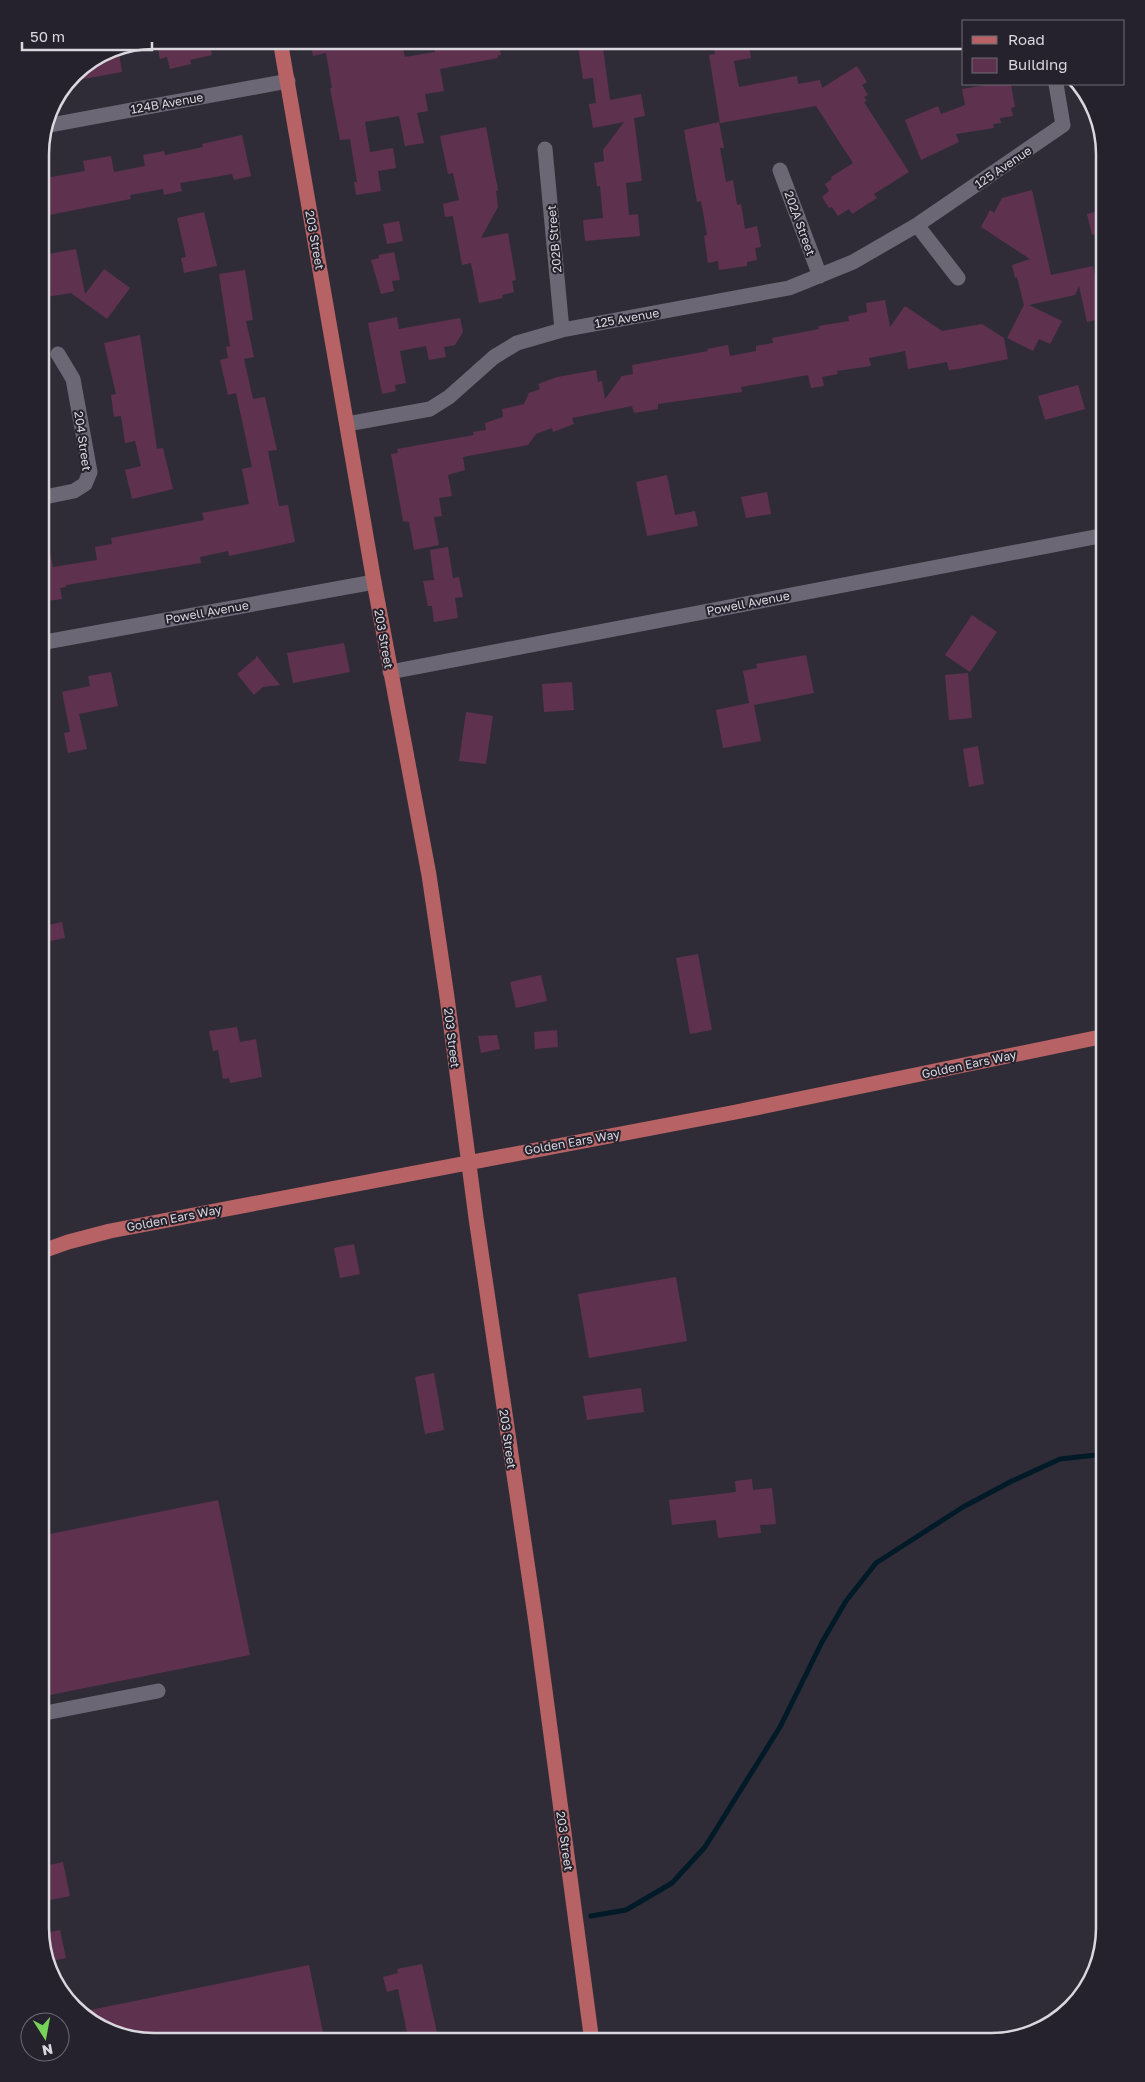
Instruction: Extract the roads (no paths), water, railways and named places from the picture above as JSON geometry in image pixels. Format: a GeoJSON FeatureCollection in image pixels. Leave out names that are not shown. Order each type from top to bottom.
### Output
{"type":"FeatureCollection","features":[{"type":"Feature","properties":{"kind":"main road","name":"203 Street"},"geometry":{"type":"LineString","coordinates":[[282,49],[390,672],[429,875],[536,1623],[591,2033]]}},
{"type":"Feature","properties":{"kind":"main road","name":"Golden Ears Way"},"geometry":{"type":"LineString","coordinates":[[49,1249],[110,1231],[736,1112],[1096,1038]]}},
{"type":"Feature","properties":{"kind":"street","name":"124B Avenue"},"geometry":{"type":"LineString","coordinates":[[53,125],[288,81]]}},
{"type":"Feature","properties":{"kind":"street","name":"125 Avenue"},"geometry":{"type":"LineString","coordinates":[[347,424],[430,409],[449,397],[494,357],[517,343],[562,330],[789,288],[853,262],[917,226],[1063,125],[1056,85]]}},
{"type":"Feature","properties":{"kind":"street","name":"202B Street"},"geometry":{"type":"LineString","coordinates":[[545,149],[562,330]]}},
{"type":"Feature","properties":{"kind":"street","name":"202A Street"},"geometry":{"type":"LineString","coordinates":[[780,170],[820,276]]}},
{"type":"Feature","properties":{"kind":"street"},"geometry":{"type":"LineString","coordinates":[[917,226],[958,278]]}},
{"type":"Feature","properties":{"kind":"street","name":"204 Street"},"geometry":{"type":"LineString","coordinates":[[49,496],[74,491],[85,484],[90,472],[73,379],[58,354]]}},
{"type":"Feature","properties":{"kind":"street","name":"Powell Avenue"},"geometry":{"type":"LineString","coordinates":[[390,672],[1096,537]]}},
{"type":"Feature","properties":{"kind":"street","name":"Powell Avenue"},"geometry":{"type":"LineString","coordinates":[[49,640],[374,582]]}},
{"type":"Feature","properties":{"kind":"street"},"geometry":{"type":"LineString","coordinates":[[49,1712],[158,1691]]}},
{"type":"Feature","properties":{"kind":"waterway"},"geometry":{"type":"LineString","coordinates":[[591,1916],[626,1910],[672,1883],[705,1847],[780,1727],[822,1642],[846,1601],[876,1563],[963,1507],[1012,1481],[1060,1459],[1096,1455]]}}]}
